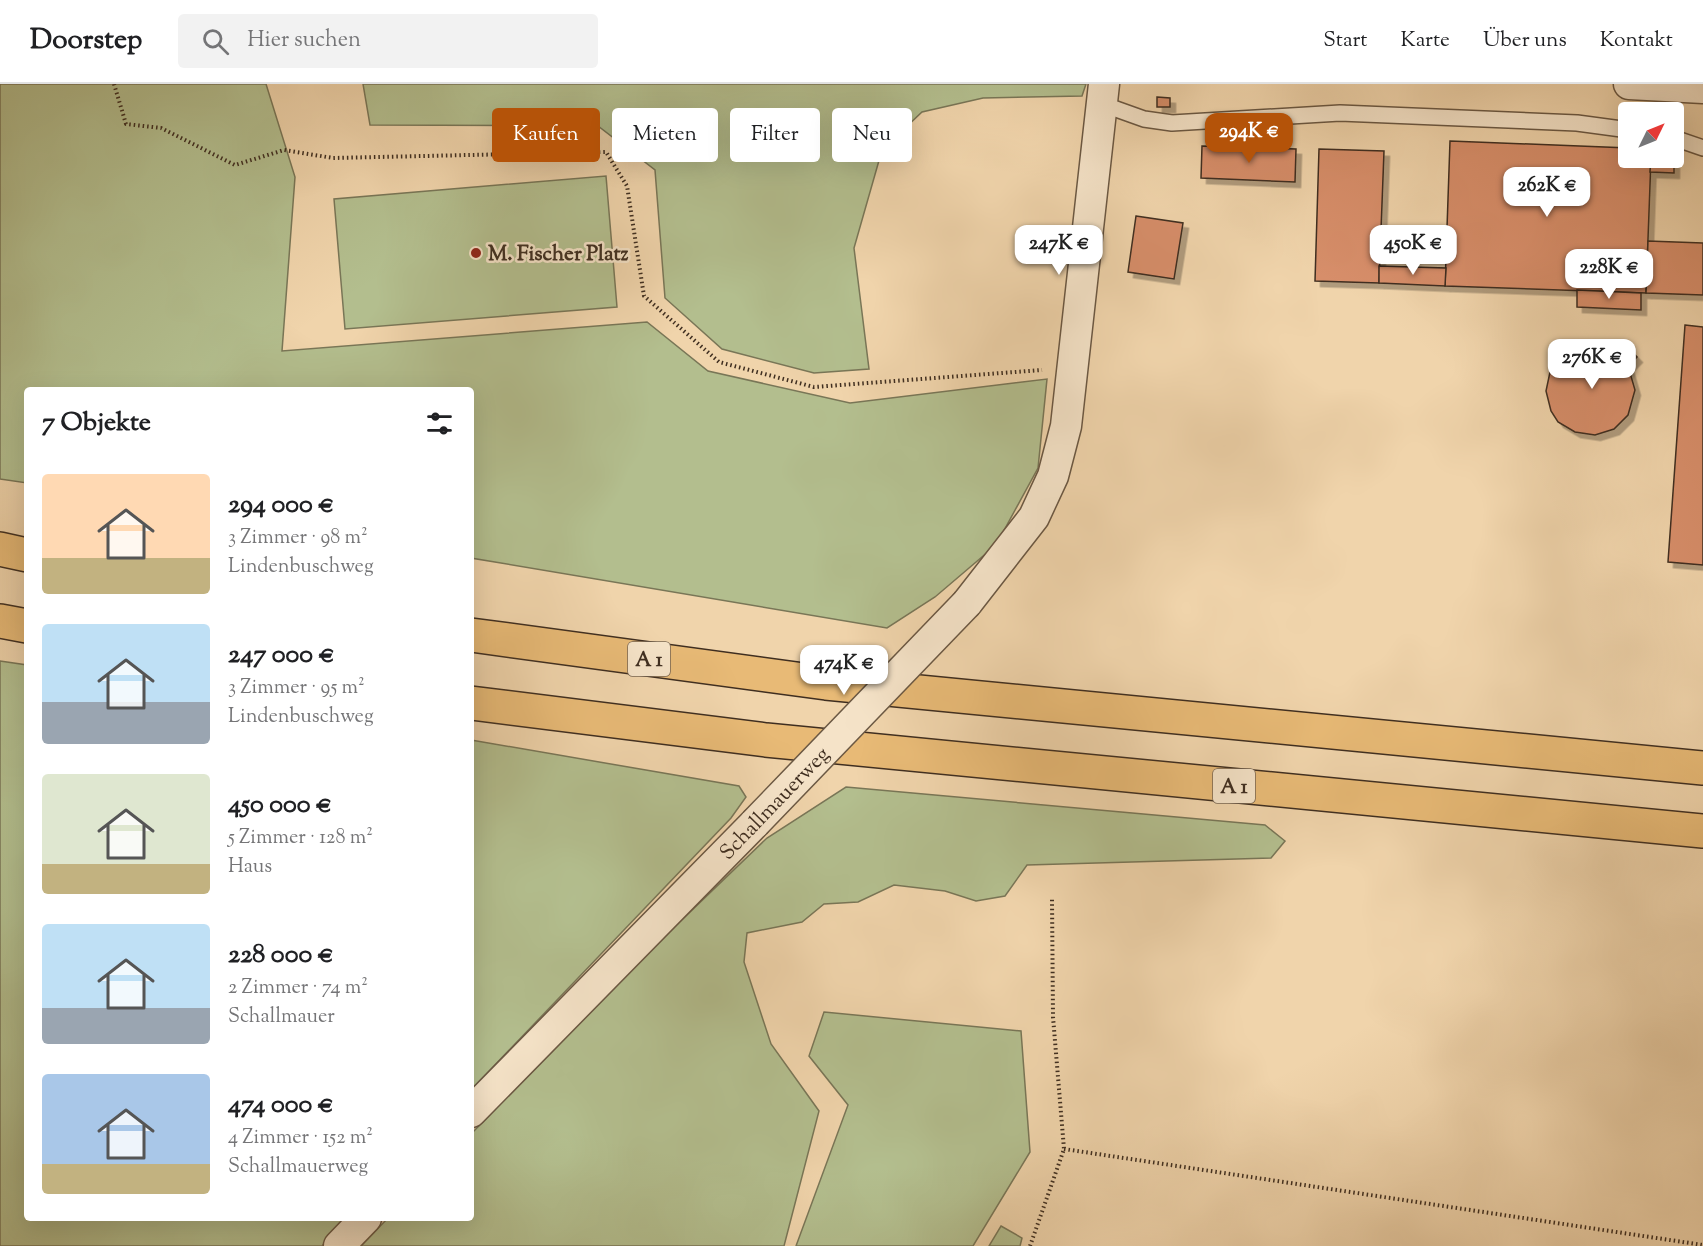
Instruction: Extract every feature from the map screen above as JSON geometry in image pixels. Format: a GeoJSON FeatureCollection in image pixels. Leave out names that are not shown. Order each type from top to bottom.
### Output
{"type":"FeatureCollection","features":[{"type":"Feature","properties":{"kind":"highway"},"geometry":{"type":"LineString","coordinates":[[0,549],[24,554]]}},
{"type":"Feature","properties":{"kind":"highway"},"geometry":{"type":"LineString","coordinates":[[0,621],[24,625]]}},
{"type":"Feature","properties":{"kind":"highway","name":"A 1"},"geometry":{"type":"LineString","coordinates":[[474,635],[826,683],[1703,768]]}},
{"type":"Feature","properties":{"kind":"highway","name":"A 1"},"geometry":{"type":"LineString","coordinates":[[474,703],[766,740],[1703,831]]}},
{"type":"Feature","properties":{"kind":"street"},"geometry":{"type":"LineString","coordinates":[[1631,84],[1703,88]]}},
{"type":"Feature","properties":{"kind":"street","name":"Schallmauerweg"},"geometry":{"type":"LineString","coordinates":[[474,1109],[968,603],[1034,517],[1053,476],[1066,426],[1103,94]]}},
{"type":"Feature","properties":{"kind":"street"},"geometry":{"type":"LineString","coordinates":[[339,1246],[363,1221]]}},
{"type":"Feature","properties":{"kind":"lane"},"geometry":{"type":"LineString","coordinates":[[1103,94],[1144,119],[1172,123],[1340,114],[1577,123],[1618,129]]}},
{"type":"Feature","properties":{"kind":"lane"},"geometry":{"type":"LineString","coordinates":[[1684,141],[1703,148]]}},
{"type":"Feature","properties":{"kind":"path"},"geometry":{"type":"LineString","coordinates":[[114,84],[126,124],[161,128],[235,165],[284,150],[333,158],[606,152],[627,186],[644,296],[719,362],[814,387],[1073,367]]}},
{"type":"Feature","properties":{"kind":"path"},"geometry":{"type":"LineString","coordinates":[[1030,1246],[1064,1149],[1053,1017],[1052,899]]}},
{"type":"Feature","properties":{"kind":"path"},"geometry":{"type":"LineString","coordinates":[[1064,1149],[1703,1245]]}},
{"type":"Feature","properties":{"kind":"green space"},"geometry":{"type":"Polygon","coordinates":[[[0,84],[266,84],[295,177],[282,351],[647,322],[708,371],[850,403],[1047,379],[1038,468],[996,545],[935,597],[887,628],[474,559],[474,387],[24,387],[24,483],[0,479],[0,84]]]}},
{"type":"Feature","properties":{"kind":"green space"},"geometry":{"type":"Polygon","coordinates":[[[363,84],[1086,84],[1082,96],[983,98],[922,112],[912,122],[912,108],[832,108],[832,162],[879,162],[854,248],[869,369],[814,373],[722,349],[665,298],[655,170],[645,162],[718,162],[718,108],[612,108],[612,137],[600,128],[600,108],[492,108],[492,126],[370,125],[363,84]]]}},
{"type":"Feature","properties":{"kind":"green space","name":"M. Fischer Platz"},"geometry":{"type":"Polygon","coordinates":[[[606,176],[617,307],[345,329],[334,199],[606,176]]]}},
{"type":"Feature","properties":{"kind":"green space"},"geometry":{"type":"Polygon","coordinates":[[[0,661],[24,665],[24,1221],[345,1221],[322,1246],[0,1246],[0,661]]]}},
{"type":"Feature","properties":{"kind":"green space"},"geometry":{"type":"Polygon","coordinates":[[[474,741],[739,786],[746,797],[731,818],[474,1087],[474,741]]]}},
{"type":"Feature","properties":{"kind":"green space"},"geometry":{"type":"Polygon","coordinates":[[[846,787],[1265,825],[1285,841],[1271,858],[1027,865],[1005,896],[976,901],[945,891],[894,885],[858,902],[824,904],[802,922],[747,933],[744,962],[771,1044],[819,1111],[784,1246],[361,1246],[385,1221],[474,1221],[474,1131],[664,937],[767,838],[846,787]]]}},
{"type":"Feature","properties":{"kind":"green space"},"geometry":{"type":"Polygon","coordinates":[[[824,1012],[1021,1031],[1030,1152],[973,1246],[796,1246],[848,1105],[809,1056],[824,1012]]]}},
{"type":"Feature","properties":{"kind":"green space"},"geometry":{"type":"Polygon","coordinates":[[[1001,1226],[1022,1238],[1020,1246],[989,1246],[1001,1226]]]}},
{"type":"Feature","properties":{"kind":"building"},"geometry":{"type":"Polygon","coordinates":[[[1157,97],[1170,98],[1170,107],[1157,107],[1157,97]]]}},
{"type":"Feature","properties":{"kind":"building"},"geometry":{"type":"Polygon","coordinates":[[[1450,141],[1618,148],[1618,168],[1651,168],[1646,293],[1445,286],[1450,141]]]}},
{"type":"Feature","properties":{"kind":"building"},"geometry":{"type":"Polygon","coordinates":[[[1202,146],[1296,149],[1295,182],[1201,178],[1202,146]]]}},
{"type":"Feature","properties":{"kind":"building"},"geometry":{"type":"Polygon","coordinates":[[[1319,149],[1384,151],[1379,283],[1315,281],[1319,149]]]}},
{"type":"Feature","properties":{"kind":"building"},"geometry":{"type":"Polygon","coordinates":[[[1650,168],[1674,168],[1674,173],[1650,172],[1650,168]]]}},
{"type":"Feature","properties":{"kind":"building"},"geometry":{"type":"Polygon","coordinates":[[[1136,216],[1183,223],[1174,279],[1128,272],[1136,216]]]}},
{"type":"Feature","properties":{"kind":"building"},"geometry":{"type":"Polygon","coordinates":[[[1648,241],[1703,243],[1703,295],[1646,293],[1648,241]]]}},
{"type":"Feature","properties":{"kind":"building"},"geometry":{"type":"Polygon","coordinates":[[[1379,266],[1446,268],[1445,286],[1379,283],[1379,266]]]}},
{"type":"Feature","properties":{"kind":"building"},"geometry":{"type":"Polygon","coordinates":[[[1577,290],[1641,293],[1641,310],[1577,307],[1577,290]]]}},
{"type":"Feature","properties":{"kind":"building"},"geometry":{"type":"Polygon","coordinates":[[[1685,325],[1703,327],[1703,565],[1668,562],[1685,325]]]}},
{"type":"Feature","properties":{"kind":"building"},"geometry":{"type":"Polygon","coordinates":[[[1587,346],[1600,347],[1617,355],[1626,346],[1637,357],[1628,366],[1635,390],[1628,415],[1614,429],[1595,435],[1575,432],[1558,422],[1551,411],[1546,391],[1550,372],[1558,361],[1574,350],[1587,346]]]}},
{"type":"Feature","properties":{"kind":"place","name":"M. Fischer Platz"},"geometry":{"type":"Point","coordinates":[476,253]}}]}
